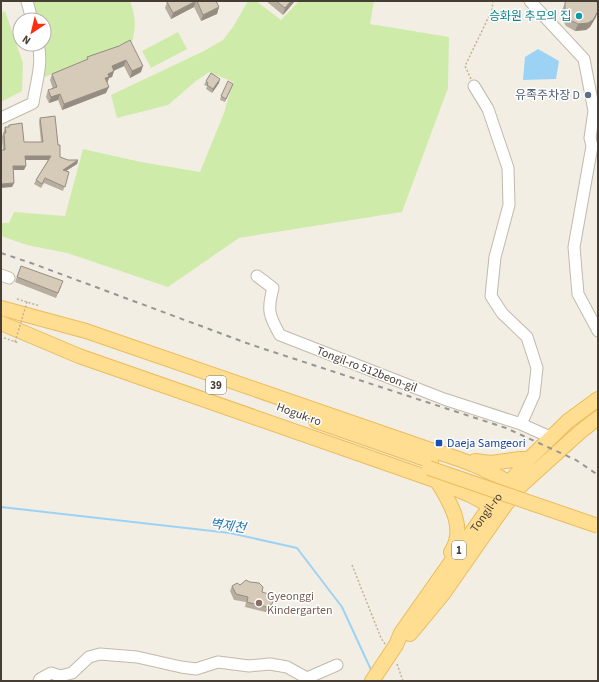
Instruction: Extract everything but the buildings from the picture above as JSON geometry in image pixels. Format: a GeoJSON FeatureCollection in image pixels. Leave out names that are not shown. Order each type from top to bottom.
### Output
{"type":"FeatureCollection","features":[{"type":"Feature","properties":{"kind":"main road"},"geometry":{"type":"LineString","coordinates":[[1,309],[86,331],[461,459],[481,467],[514,486]]}},
{"type":"Feature","properties":{"kind":"main road","name":"Hoguk-ro"},"geometry":{"type":"LineString","coordinates":[[1,309],[598,526]]}},
{"type":"Feature","properties":{"kind":"main road"},"geometry":{"type":"LineString","coordinates":[[1,323],[79,356],[437,482],[468,494],[496,508]]}},
{"type":"Feature","properties":{"kind":"main road","name":"Hoguk-ro"},"geometry":{"type":"LineString","coordinates":[[1,323],[166,376],[430,465],[598,518]]}},
{"type":"Feature","properties":{"kind":"main road","name":"Tongil-ro"},"geometry":{"type":"LineString","coordinates":[[391,651],[401,633],[425,598],[514,486],[529,459],[568,421],[598,399]]}},
{"type":"Feature","properties":{"kind":"main road","name":"Tongil-ro"},"geometry":{"type":"LineString","coordinates":[[514,486],[598,418]]}},
{"type":"Feature","properties":{"kind":"main road"},"geometry":{"type":"LineString","coordinates":[[461,459],[491,463],[529,459]]}},
{"type":"Feature","properties":{"kind":"main road"},"geometry":{"type":"LineString","coordinates":[[437,482],[470,489],[475,483],[478,474],[461,459]]}},
{"type":"Feature","properties":{"kind":"main road"},"geometry":{"type":"LineString","coordinates":[[425,598],[432,580],[456,546],[458,535],[456,517],[449,500],[437,482]]}},
{"type":"Feature","properties":{"kind":"main road","name":"Tongil-ro"},"geometry":{"type":"LineString","coordinates":[[391,651],[407,638],[443,594],[496,508]]}},
{"type":"Feature","properties":{"kind":"main road","name":"1"},"geometry":{"type":"LineString","coordinates":[[372,681],[391,651]]}},
{"type":"Feature","properties":{"kind":"street"},"geometry":{"type":"LineString","coordinates":[[27,1],[30,12]]}},
{"type":"Feature","properties":{"kind":"street"},"geometry":{"type":"LineString","coordinates":[[530,1],[584,59],[594,111],[590,138],[592,146]]}},
{"type":"Feature","properties":{"kind":"street"},"geometry":{"type":"LineString","coordinates":[[1,118],[33,103],[40,66],[40,52]]}},
{"type":"Feature","properties":{"kind":"street"},"geometry":{"type":"LineString","coordinates":[[474,86],[488,110],[508,168],[509,205],[495,257],[491,296],[502,313],[527,338],[537,368],[534,395],[521,424]]}},
{"type":"Feature","properties":{"kind":"street"},"geometry":{"type":"LineString","coordinates":[[598,135],[592,146],[574,247],[578,294],[598,331]]}},
{"type":"Feature","properties":{"kind":"street","name":"Tongil-ro 512beon-gil"},"geometry":{"type":"LineString","coordinates":[[257,276],[273,288],[269,302],[271,319],[280,335],[444,399],[521,424],[550,438]]}},
{"type":"Feature","properties":{"kind":"street"},"geometry":{"type":"LineString","coordinates":[[39,681],[40,678],[51,674],[60,676],[72,673],[89,657],[100,654],[137,657],[196,669],[218,662],[249,666],[270,664],[287,667],[306,680],[337,665]]}},
{"type":"Feature","properties":{"kind":"path"},"geometry":{"type":"LineString","coordinates":[[474,86],[465,66],[492,10],[493,1]]}},
{"type":"Feature","properties":{"kind":"path"},"geometry":{"type":"LineString","coordinates":[[17,299],[40,306]]}},
{"type":"Feature","properties":{"kind":"path"},"geometry":{"type":"LineString","coordinates":[[15,342],[27,302]]}},
{"type":"Feature","properties":{"kind":"path"},"geometry":{"type":"LineString","coordinates":[[4,338],[22,344]]}},
{"type":"Feature","properties":{"kind":"path"},"geometry":{"type":"LineString","coordinates":[[352,565],[381,638],[391,651],[403,681]]}},
{"type":"Feature","properties":{"kind":"green space"},"geometry":{"type":"Polygon","coordinates":[[[31,1],[130,1],[135,22],[132,43],[121,46],[40,79],[45,62],[45,52],[52,52],[52,12],[34,12],[31,1]]]}},
{"type":"Feature","properties":{"kind":"green space"},"geometry":{"type":"Polygon","coordinates":[[[248,1],[256,1],[281,20],[299,1],[374,1],[370,24],[449,37],[448,88],[402,212],[239,238],[168,287],[67,253],[27,245],[1,236],[1,223],[9,223],[14,212],[65,216],[83,149],[141,162],[200,172],[224,113],[233,82],[209,72],[168,105],[117,118],[111,95],[204,51],[223,40],[233,27],[248,1]]]}},
{"type":"Feature","properties":{"kind":"green space"},"geometry":{"type":"Polygon","coordinates":[[[5,11],[12,31],[12,52],[19,52],[23,63],[22,91],[1,102],[1,13],[5,11]]]}},
{"type":"Feature","properties":{"kind":"green space"},"geometry":{"type":"Polygon","coordinates":[[[178,32],[187,49],[151,68],[142,51],[178,32]]]}},
{"type":"Feature","properties":{"kind":"water"},"geometry":{"type":"Polygon","coordinates":[[[538,49],[559,61],[556,79],[523,80],[525,57],[538,49]]]}},
{"type":"Feature","properties":{"kind":"waterway","name":"벽제천"},"geometry":{"type":"LineString","coordinates":[[1,507],[230,533],[297,548],[342,607],[372,672]]}},
{"type":"Feature","properties":{"kind":"railway"},"geometry":{"type":"LineString","coordinates":[[1,253],[252,345],[506,428],[576,460],[598,475]]}},
{"type":"Feature","properties":{"kind":"place","name":"승화원 추모의 집"},"geometry":{"type":"Point","coordinates":[579,16]}},
{"type":"Feature","properties":{"kind":"place","name":"유족주차장 D"},"geometry":{"type":"Point","coordinates":[588,95]}},
{"type":"Feature","properties":{"kind":"place","name":"Daeja Samgeori"},"geometry":{"type":"Point","coordinates":[439,443]}},
{"type":"Feature","properties":{"kind":"place","name":"Gyeonggi Kindergarten"},"geometry":{"type":"Point","coordinates":[259,603]}}]}
